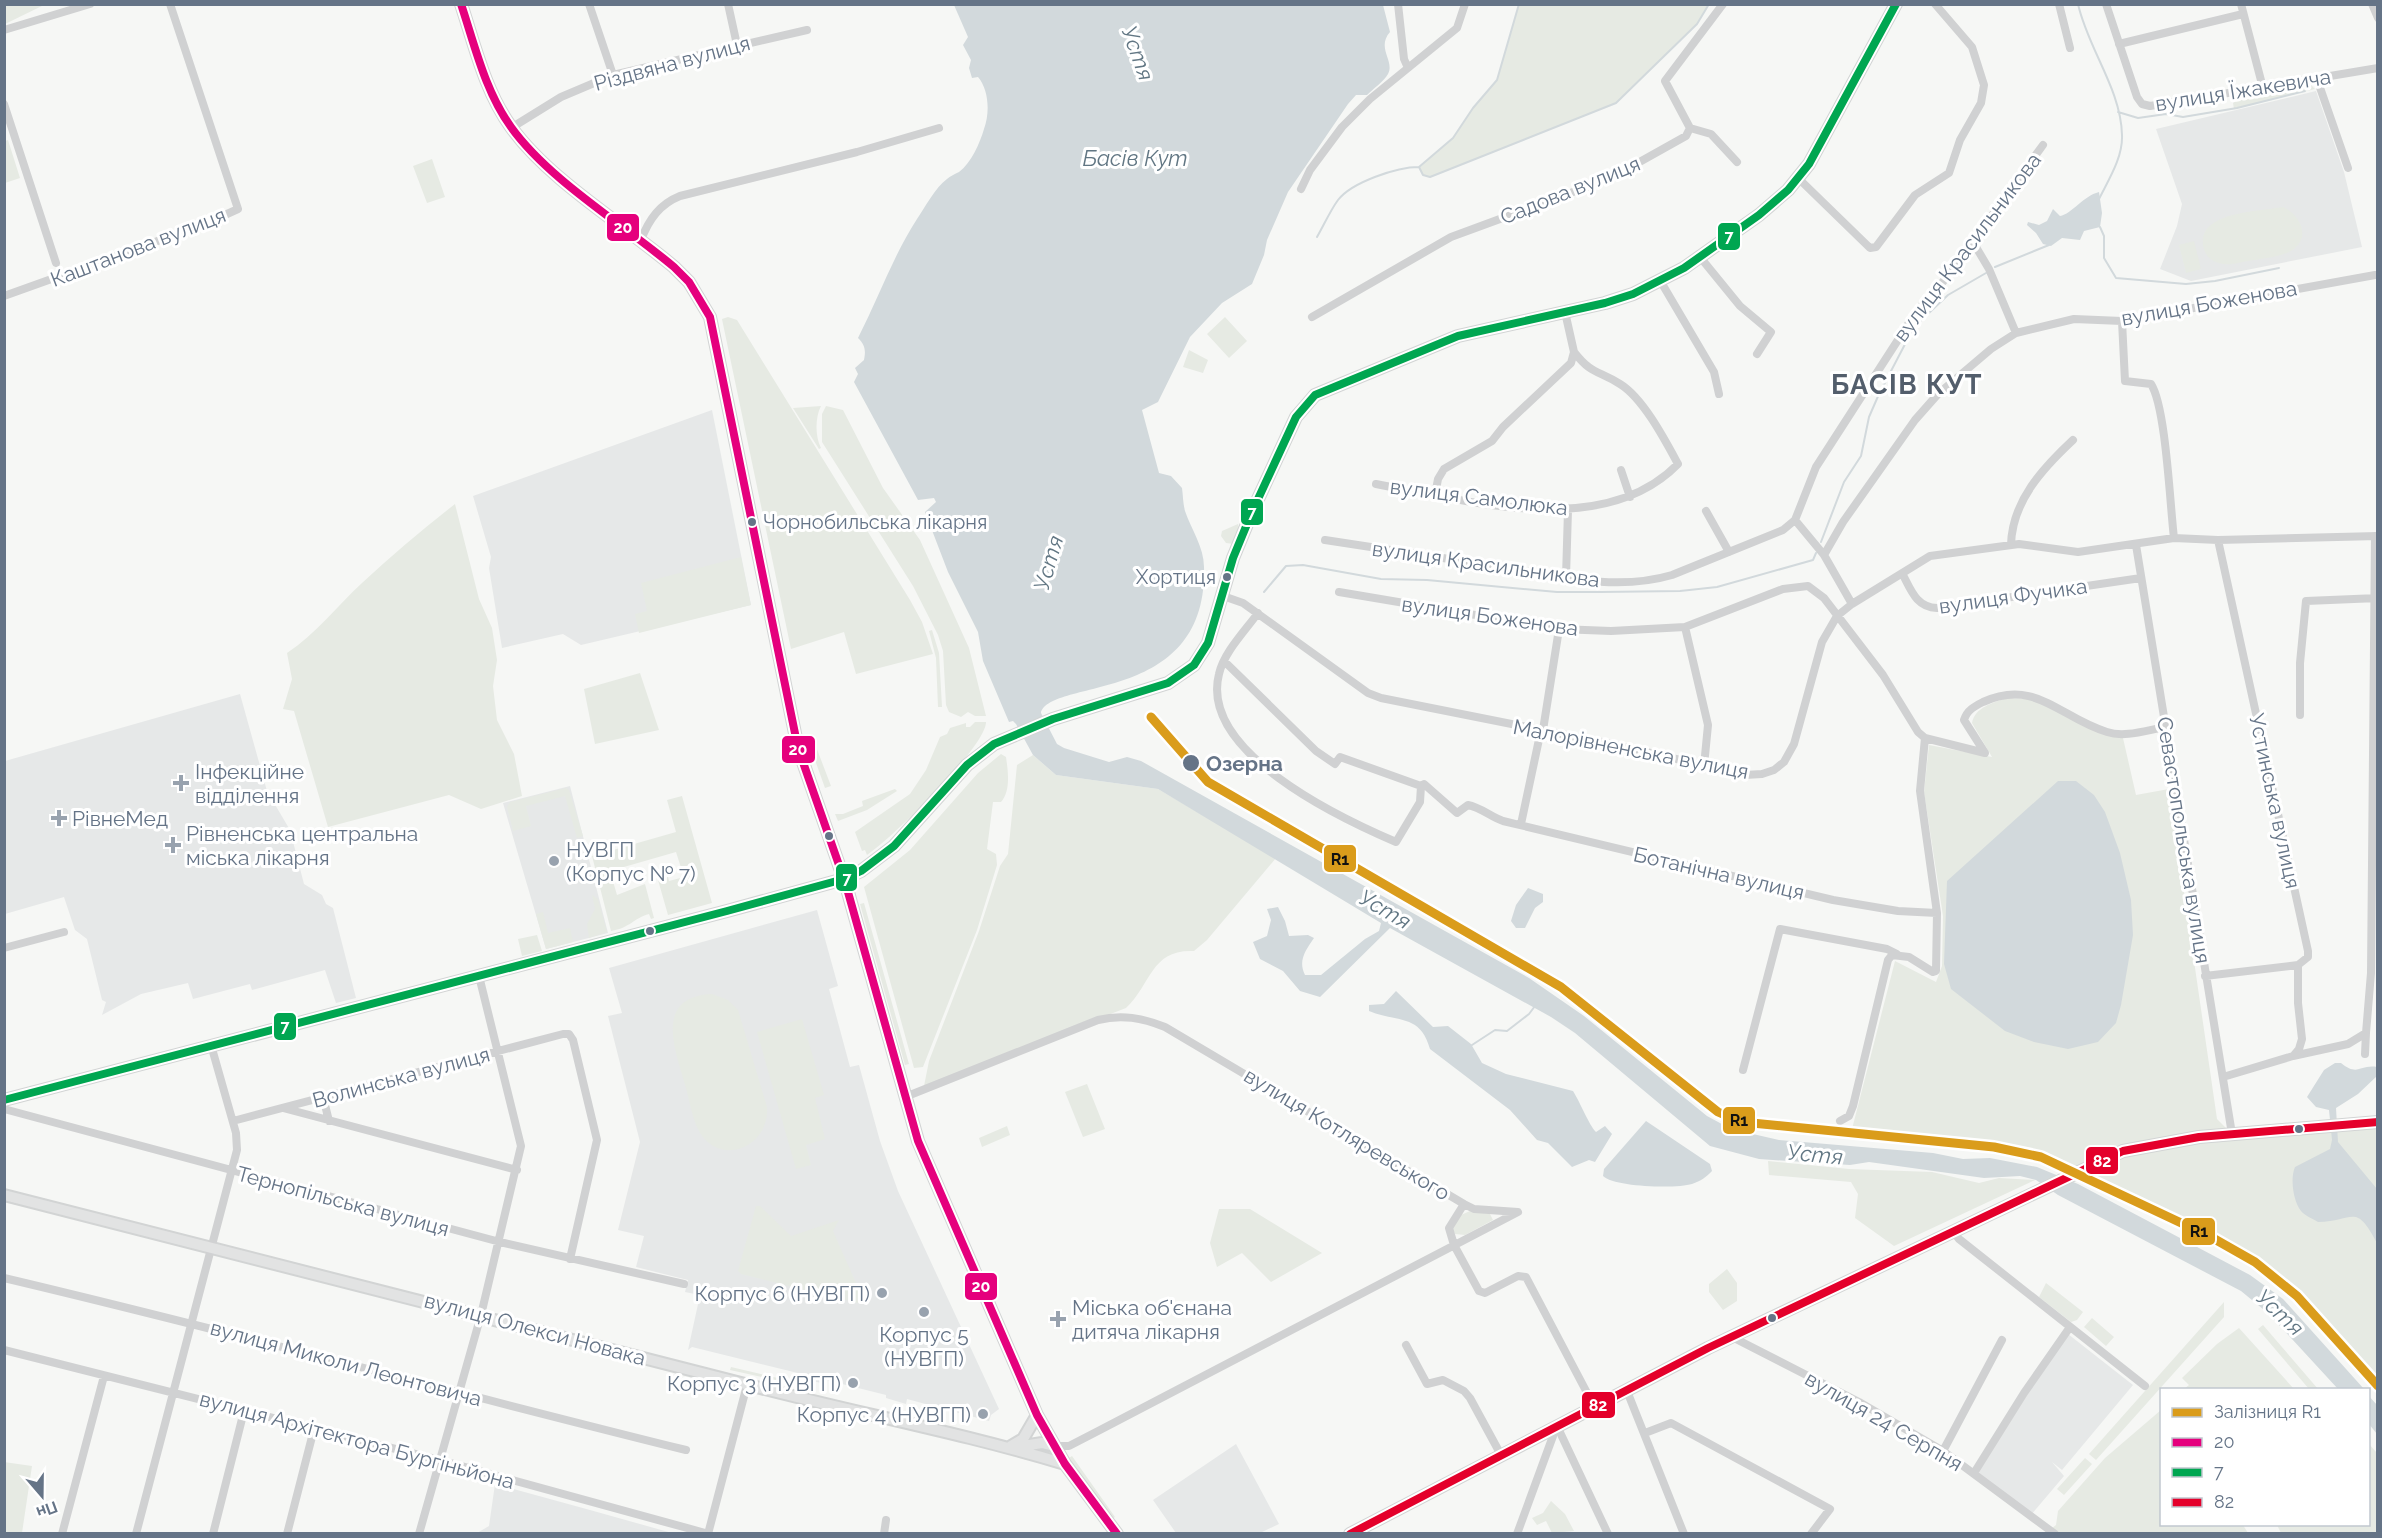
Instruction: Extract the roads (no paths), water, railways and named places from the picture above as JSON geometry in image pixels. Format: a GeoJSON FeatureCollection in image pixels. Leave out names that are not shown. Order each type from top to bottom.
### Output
{"type":"FeatureCollection","features":[{"type":"Feature","properties":{"kind":"main road"},"geometry":{"type":"LineString","coordinates":[[461,4],[485,78],[511,128],[556,174],[641,240],[689,282],[710,317],[798,747],[844,879],[905,1097],[926,1162],[1037,1415],[1065,1464],[1117,1533]]}},
{"type":"Feature","properties":{"kind":"main road"},"geometry":{"type":"LineString","coordinates":[[4,1100],[844,879],[861,871],[894,846],[967,765],[1005,738],[1053,718],[1168,683],[1194,665],[1208,643],[1233,558],[1287,437],[1304,405],[1315,395],[1458,336],[1605,303],[1661,282],[1759,215],[1798,178],[1820,146],[1896,4]]}},
{"type":"Feature","properties":{"kind":"main road"},"geometry":{"type":"LineString","coordinates":[[1350,1533],[1732,1336],[2123,1151],[2167,1141],[2378,1122]]}},
{"type":"Feature","properties":{"kind":"main road","name":"вулиця Олекси Новака"},"geometry":{"type":"LineString","coordinates":[[4,1195],[481,1315],[747,1385],[1009,1447],[1065,1464]]}},
{"type":"Feature","properties":{"kind":"main road"},"geometry":{"type":"LineString","coordinates":[[1009,1447],[1023,1439],[1037,1415]]}},
{"type":"Feature","properties":{"kind":"main road"},"geometry":{"type":"LineString","coordinates":[[1009,1447],[1042,1443],[1054,1446]]}},
{"type":"Feature","properties":{"kind":"main road"},"geometry":{"type":"LineString","coordinates":[[1039,1456],[1054,1446]]}},
{"type":"Feature","properties":{"kind":"street"},"geometry":{"type":"LineString","coordinates":[[4,30],[90,4]]}},
{"type":"Feature","properties":{"kind":"street","name":"Каштанова вулиця"},"geometry":{"type":"LineString","coordinates":[[4,296],[160,240],[238,208],[170,4]]}},
{"type":"Feature","properties":{"kind":"street"},"geometry":{"type":"LineString","coordinates":[[590,4],[613,75]]}},
{"type":"Feature","properties":{"kind":"street"},"geometry":{"type":"LineString","coordinates":[[728,4],[737,45]]}},
{"type":"Feature","properties":{"kind":"street"},"geometry":{"type":"LineString","coordinates":[[1398,4],[1404,59],[1408,68]]}},
{"type":"Feature","properties":{"kind":"street"},"geometry":{"type":"LineString","coordinates":[[1301,189],[1310,171],[1342,127],[1457,28],[1465,4]]}},
{"type":"Feature","properties":{"kind":"street"},"geometry":{"type":"LineString","coordinates":[[1723,4],[1665,81],[1690,128],[1711,134],[1737,162]]}},
{"type":"Feature","properties":{"kind":"street"},"geometry":{"type":"LineString","coordinates":[[1798,178],[1870,248],[1876,247],[1915,195],[1949,173],[1960,140],[1981,103],[1984,85],[1972,47],[1935,4]]}},
{"type":"Feature","properties":{"kind":"street"},"geometry":{"type":"LineString","coordinates":[[2059,4],[2070,48]]}},
{"type":"Feature","properties":{"kind":"street","name":"вулиця Їжакевича"},"geometry":{"type":"LineString","coordinates":[[2106,4],[2137,97],[2142,104],[2150,106],[2168,105],[2378,68]]}},
{"type":"Feature","properties":{"kind":"street"},"geometry":{"type":"LineString","coordinates":[[2241,4],[2263,88]]}},
{"type":"Feature","properties":{"kind":"street"},"geometry":{"type":"LineString","coordinates":[[2372,4],[2378,18]]}},
{"type":"Feature","properties":{"kind":"street"},"geometry":{"type":"LineString","coordinates":[[2119,45],[2243,14]]}},
{"type":"Feature","properties":{"kind":"street","name":"Різдвяна вулиця"},"geometry":{"type":"LineString","coordinates":[[511,128],[561,97],[613,75],[807,30]]}},
{"type":"Feature","properties":{"kind":"street"},"geometry":{"type":"LineString","coordinates":[[2317,79],[2348,168]]}},
{"type":"Feature","properties":{"kind":"street"},"geometry":{"type":"LineString","coordinates":[[4,104],[56,263]]}},
{"type":"Feature","properties":{"kind":"street"},"geometry":{"type":"LineString","coordinates":[[641,240],[647,224],[657,211],[668,201],[680,196],[857,152],[939,128]]}},
{"type":"Feature","properties":{"kind":"street","name":"Садова вулиця"},"geometry":{"type":"LineString","coordinates":[[1312,317],[1348,299],[1432,246],[1464,231],[1533,208],[1627,169],[1686,136],[1690,128]]}},
{"type":"Feature","properties":{"kind":"street","name":"вулиця Красильникова"},"geometry":{"type":"LineString","coordinates":[[1325,540],[1600,582],[1655,580],[1783,530],[1795,520],[1816,467],[1916,312],[1948,276],[2043,145]]}},
{"type":"Feature","properties":{"kind":"street"},"geometry":{"type":"LineString","coordinates":[[1973,242],[1989,269],[2016,333]]}},
{"type":"Feature","properties":{"kind":"street"},"geometry":{"type":"LineString","coordinates":[[1700,257],[1740,306],[1771,332],[1757,354]]}},
{"type":"Feature","properties":{"kind":"street","name":"вулиця Боженова"},"geometry":{"type":"LineString","coordinates":[[1824,555],[1843,522],[1915,420],[1938,394],[1991,349],[2016,333],[2074,319],[2122,321],[2375,274]]}},
{"type":"Feature","properties":{"kind":"street"},"geometry":{"type":"LineString","coordinates":[[1661,282],[1714,372],[1719,394]]}},
{"type":"Feature","properties":{"kind":"street"},"geometry":{"type":"LineString","coordinates":[[1435,495],[1440,472],[1456,460],[1492,441],[1503,427],[1571,363],[1574,352],[1565,312]]}},
{"type":"Feature","properties":{"kind":"street"},"geometry":{"type":"LineString","coordinates":[[2122,321],[2125,381],[2151,384],[2154,389],[2161,422],[2174,538]]}},
{"type":"Feature","properties":{"kind":"street","name":"вулиця Самолюка"},"geometry":{"type":"LineString","coordinates":[[1376,484],[1435,495],[1568,510],[1601,505],[1630,497],[1658,482],[1678,464],[1656,427],[1621,384],[1593,372],[1574,352]]}},
{"type":"Feature","properties":{"kind":"street"},"geometry":{"type":"LineString","coordinates":[[2011,545],[2020,507],[2032,483],[2073,440]]}},
{"type":"Feature","properties":{"kind":"street"},"geometry":{"type":"LineString","coordinates":[[1621,470],[1630,497]]}},
{"type":"Feature","properties":{"kind":"street"},"geometry":{"type":"LineString","coordinates":[[1566,577],[1568,510]]}},
{"type":"Feature","properties":{"kind":"street"},"geometry":{"type":"LineString","coordinates":[[1706,511],[1729,552]]}},
{"type":"Feature","properties":{"kind":"street"},"geometry":{"type":"LineString","coordinates":[[1795,520],[1824,555],[1852,604]]}},
{"type":"Feature","properties":{"kind":"street"},"geometry":{"type":"LineString","coordinates":[[2365,1054],[2374,974],[2376,536]]}},
{"type":"Feature","properties":{"kind":"street","name":"Малорівненська вулиця"},"geometry":{"type":"LineString","coordinates":[[1223,596],[1243,603],[1374,696],[1419,708],[1542,730],[1745,775],[1774,770],[1784,762],[1794,744],[1822,642],[1837,616],[1852,604],[1930,556],[2011,545],[2078,552],[2174,538],[2218,540],[2376,536]]}},
{"type":"Feature","properties":{"kind":"street","name":"Устинська вулиця"},"geometry":{"type":"LineString","coordinates":[[2218,540],[2308,951],[2308,957],[2298,965],[2302,1039],[2300,1049],[2293,1056]]}},
{"type":"Feature","properties":{"kind":"street","name":"Севастопольська вулиця"},"geometry":{"type":"LineString","coordinates":[[2136,545],[2232,1134]]}},
{"type":"Feature","properties":{"kind":"street","name":"вулиця Фучика"},"geometry":{"type":"LineString","coordinates":[[1902,573],[1918,601],[1928,607],[1937,608],[2141,578]]}},
{"type":"Feature","properties":{"kind":"street","name":"вулиця Боженова"},"geometry":{"type":"LineString","coordinates":[[1339,592],[1559,629],[1611,631],[1685,627],[1758,597],[1796,585],[1815,590],[1837,616],[1883,675],[1918,732],[1925,738]]}},
{"type":"Feature","properties":{"kind":"street"},"geometry":{"type":"LineString","coordinates":[[2300,715],[2300,663],[2306,601],[2376,598]]}},
{"type":"Feature","properties":{"kind":"street"},"geometry":{"type":"LineString","coordinates":[[1258,613],[1224,661],[1219,672],[1217,693],[1227,725],[1259,762],[1304,797],[1396,842],[1420,802],[1420,786]]}},
{"type":"Feature","properties":{"kind":"street"},"geometry":{"type":"LineString","coordinates":[[1685,627],[1708,725],[1704,766]]}},
{"type":"Feature","properties":{"kind":"street"},"geometry":{"type":"LineString","coordinates":[[1521,824],[1542,730],[1559,629]]}},
{"type":"Feature","properties":{"kind":"street","name":"Ботанічна вулиця"},"geometry":{"type":"LineString","coordinates":[[1224,661],[1316,751],[1335,764],[1340,756],[1420,786],[1428,786],[1456,813],[1468,805],[1474,806],[1490,816],[1664,861],[1833,900],[1898,911],[1937,913],[1936,971],[1933,972],[1909,957],[1887,949],[1780,928],[1743,1070]]}},
{"type":"Feature","properties":{"kind":"street"},"geometry":{"type":"LineString","coordinates":[[1937,913],[1920,791],[1925,738],[1985,753],[1964,720],[1965,716],[1975,706],[1988,700],[2002,695],[2020,694],[2038,697],[2107,732],[2127,734],[2166,727]]}},
{"type":"Feature","properties":{"kind":"street"},"geometry":{"type":"LineString","coordinates":[[4,948],[64,932]]}},
{"type":"Feature","properties":{"kind":"street"},"geometry":{"type":"LineString","coordinates":[[1840,1121],[1849,1116],[1854,1106],[1888,960],[1897,954]]}},
{"type":"Feature","properties":{"kind":"street"},"geometry":{"type":"LineString","coordinates":[[2205,976],[2298,965]]}},
{"type":"Feature","properties":{"kind":"street"},"geometry":{"type":"LineString","coordinates":[[419,1533],[481,1315],[517,1170],[520,1136],[479,976]]}},
{"type":"Feature","properties":{"kind":"street","name":"вулиця Котляревського"},"geometry":{"type":"LineString","coordinates":[[905,1097],[1098,1020],[1116,1016],[1147,1020],[1186,1038],[1464,1204],[1449,1228],[1454,1245]]}},
{"type":"Feature","properties":{"kind":"street"},"geometry":{"type":"LineString","coordinates":[[2223,1077],[2293,1056],[2348,1044],[2366,1033]]}},
{"type":"Feature","properties":{"kind":"street","name":"Волинська вулиця"},"geometry":{"type":"LineString","coordinates":[[233,1121],[569,1034],[573,1040],[597,1140],[570,1259]]}},
{"type":"Feature","properties":{"kind":"street"},"geometry":{"type":"LineString","coordinates":[[136,1533],[233,1173],[237,1150],[233,1121],[211,1045]]}},
{"type":"Feature","properties":{"kind":"street"},"geometry":{"type":"LineString","coordinates":[[323,1097],[328,1121]]}},
{"type":"Feature","properties":{"kind":"street"},"geometry":{"type":"LineString","coordinates":[[282,1108],[517,1170]]}},
{"type":"Feature","properties":{"kind":"street","name":"Тернопільська вулиця"},"geometry":{"type":"LineString","coordinates":[[4,1109],[233,1173],[500,1242],[684,1284]]}},
{"type":"Feature","properties":{"kind":"street"},"geometry":{"type":"LineString","coordinates":[[1054,1446],[1068,1446],[1100,1430],[1518,1212],[1474,1209],[1464,1204]]}},
{"type":"Feature","properties":{"kind":"street"},"geometry":{"type":"LineString","coordinates":[[1953,1231],[1959,1239],[2145,1386]]}},
{"type":"Feature","properties":{"kind":"street"},"geometry":{"type":"LineString","coordinates":[[1454,1245],[1481,1293],[1518,1276],[1526,1277],[1594,1406]]}},
{"type":"Feature","properties":{"kind":"street","name":"вулиця Миколи Леонтовича"},"geometry":{"type":"LineString","coordinates":[[4,1278],[192,1322],[458,1393],[686,1450]]}},
{"type":"Feature","properties":{"kind":"street"},"geometry":{"type":"LineString","coordinates":[[1974,1473],[2024,1393],[2070,1327]]}},
{"type":"Feature","properties":{"kind":"street","name":"вулиця 24 Серпня"},"geometry":{"type":"LineString","coordinates":[[1732,1336],[1859,1402],[1943,1451],[2055,1533]]}},
{"type":"Feature","properties":{"kind":"street"},"geometry":{"type":"LineString","coordinates":[[1943,1451],[2002,1340]]}},
{"type":"Feature","properties":{"kind":"street"},"geometry":{"type":"LineString","coordinates":[[1406,1345],[1426,1384],[1443,1380],[1464,1391],[1501,1455]]}},
{"type":"Feature","properties":{"kind":"street","name":"вулиця Архітектора Бургіньйона"},"geometry":{"type":"LineString","coordinates":[[4,1350],[439,1460],[708,1533]]}},
{"type":"Feature","properties":{"kind":"street"},"geometry":{"type":"LineString","coordinates":[[62,1533],[104,1376]]}},
{"type":"Feature","properties":{"kind":"street"},"geometry":{"type":"LineString","coordinates":[[708,1533],[747,1385]]}},
{"type":"Feature","properties":{"kind":"street"},"geometry":{"type":"LineString","coordinates":[[1627,1391],[1684,1533]]}},
{"type":"Feature","properties":{"kind":"street"},"geometry":{"type":"LineString","coordinates":[[213,1533],[244,1411]]}},
{"type":"Feature","properties":{"kind":"street"},"geometry":{"type":"LineString","coordinates":[[1645,1433],[1671,1423],[1830,1509],[1811,1533]]}},
{"type":"Feature","properties":{"kind":"street"},"geometry":{"type":"LineString","coordinates":[[1516,1533],[1553,1436],[1553,1428]]}},
{"type":"Feature","properties":{"kind":"street"},"geometry":{"type":"LineString","coordinates":[[1553,1428],[1608,1533]]}},
{"type":"Feature","properties":{"kind":"street"},"geometry":{"type":"LineString","coordinates":[[287,1533],[314,1429]]}},
{"type":"Feature","properties":{"kind":"street"},"geometry":{"type":"LineString","coordinates":[[884,1533],[886,1520]]}},
{"type":"Feature","properties":{"kind":"water","name":"Басів Кут"},"geometry":{"type":"Polygon","coordinates":[[[954,5],[1383,5],[1390,32],[1385,43],[1390,69],[1388,74],[1367,95],[1356,95],[1348,104],[1288,192],[1267,240],[1264,255],[1252,284],[1222,303],[1190,337],[1158,402],[1142,410],[1159,473],[1171,476],[1182,488],[1185,511],[1202,552],[1204,567],[1199,612],[1182,643],[1157,665],[1128,679],[1051,702],[1041,713],[1057,744],[1109,762],[1127,757],[1141,761],[1529,978],[1584,1016],[1707,1116],[1731,1129],[1779,1140],[1933,1153],[1963,1159],[1990,1158],[2037,1167],[2078,1184],[2250,1275],[2283,1299],[2363,1388],[2337,1388],[2269,1314],[2241,1291],[2058,1195],[2036,1180],[2020,1176],[1984,1178],[1869,1162],[1850,1165],[1759,1159],[1710,1146],[1575,1033],[1551,1017],[1390,928],[1320,997],[1300,991],[1283,971],[1260,959],[1253,942],[1267,936],[1271,920],[1267,909],[1278,907],[1289,936],[1308,935],[1314,938],[1302,961],[1305,975],[1321,975],[1365,939],[1379,931],[1381,923],[1158,789],[1056,775],[1033,755],[1016,724],[1013,721],[1009,722],[983,661],[978,632],[948,572],[925,512],[936,502],[934,498],[918,500],[854,382],[858,374],[855,368],[864,360],[865,353],[864,345],[858,338],[900,248],[934,192],[948,178],[959,172],[971,158],[986,123],[988,109],[984,88],[978,77],[972,78],[969,68],[971,60],[963,45],[968,37],[954,5]]]}},
{"type":"Feature","properties":{"kind":"water"},"geometry":{"type":"Polygon","coordinates":[[[2099,192],[2102,213],[2100,227],[2084,231],[2080,240],[2062,238],[2051,246],[2043,244],[2027,225],[2028,222],[2039,225],[2047,221],[2053,209],[2060,216],[2064,215],[2088,197],[2099,192]]]}},
{"type":"Feature","properties":{"kind":"water"},"geometry":{"type":"Polygon","coordinates":[[[2058,781],[2076,781],[2094,795],[2105,812],[2120,853],[2131,900],[2133,935],[2116,1023],[2098,1042],[2068,1049],[2034,1042],[2005,1031],[1951,989],[1944,964],[1947,881],[2058,781]]]}},
{"type":"Feature","properties":{"kind":"water"},"geometry":{"type":"Polygon","coordinates":[[[1528,888],[1543,894],[1543,902],[1535,908],[1525,928],[1516,928],[1511,921],[1516,905],[1528,888]]]}},
{"type":"Feature","properties":{"kind":"water"},"geometry":{"type":"Polygon","coordinates":[[[1396,991],[1433,1027],[1448,1026],[1471,1044],[1482,1063],[1506,1074],[1573,1091],[1596,1132],[1605,1126],[1612,1134],[1595,1162],[1589,1160],[1572,1167],[1548,1143],[1537,1140],[1510,1110],[1430,1049],[1426,1038],[1414,1024],[1369,1011],[1369,1005],[1384,1004],[1396,991]]]}},
{"type":"Feature","properties":{"kind":"water"},"geometry":{"type":"Polygon","coordinates":[[[2335,1063],[2341,1063],[2355,1070],[2377,1067],[2377,1076],[2358,1094],[2336,1108],[2338,1142],[2377,1189],[2377,1243],[2364,1222],[2358,1218],[2318,1222],[2301,1211],[2294,1196],[2295,1167],[2330,1149],[2332,1140],[2329,1110],[2316,1107],[2307,1097],[2324,1070],[2335,1063]]]}},
{"type":"Feature","properties":{"kind":"water"},"geometry":{"type":"Polygon","coordinates":[[[1646,1121],[1710,1164],[1712,1171],[1703,1179],[1684,1186],[1632,1185],[1609,1180],[1603,1176],[1604,1169],[1646,1121]]]}},
{"type":"Feature","properties":{"kind":"water"},"geometry":{"type":"Polygon","coordinates":[[[2370,1397],[2377,1405],[2377,1434],[2370,1425],[2370,1397]]]}},
{"type":"Feature","properties":{"kind":"waterway"},"geometry":{"type":"LineString","coordinates":[[1317,237],[1335,204],[1353,187],[1399,170],[1419,167],[1453,138],[1473,108],[1497,80],[1519,4]]}},
{"type":"Feature","properties":{"kind":"waterway"},"geometry":{"type":"LineString","coordinates":[[1419,167],[1423,175],[1430,177],[1616,103],[1697,24],[1709,4]]}},
{"type":"Feature","properties":{"kind":"waterway"},"geometry":{"type":"LineString","coordinates":[[2078,4],[2116,101],[2122,135],[2115,168],[2099,199]]}},
{"type":"Feature","properties":{"kind":"waterway"},"geometry":{"type":"LineString","coordinates":[[2118,112],[2138,118],[2166,114],[2183,117],[2237,108],[2305,91]]}},
{"type":"Feature","properties":{"kind":"waterway"},"geometry":{"type":"LineString","coordinates":[[2100,227],[2104,236],[2104,258],[2116,278],[2186,284],[2215,281],[2279,268]]}},
{"type":"Feature","properties":{"kind":"waterway"},"geometry":{"type":"LineString","coordinates":[[1995,267],[2049,245]]}},
{"type":"Feature","properties":{"kind":"waterway"},"geometry":{"type":"LineString","coordinates":[[1821,542],[1844,482],[1861,456],[1869,417],[1914,327],[1948,295],[1986,273]]}},
{"type":"Feature","properties":{"kind":"waterway"},"geometry":{"type":"LineString","coordinates":[[1264,592],[1286,566],[1303,565],[1381,579],[1427,580],[1557,592],[1680,591],[1717,587],[1813,560],[1816,553]]}},
{"type":"Feature","properties":{"kind":"waterway"},"geometry":{"type":"LineString","coordinates":[[1472,1045],[1495,1030],[1507,1031],[1529,1014],[1535,1006]]}},
{"type":"Feature","properties":{"kind":"rail line","name":"R1"},"geometry":{"type":"LineString","coordinates":[[1151,717],[1208,782],[1561,987],[1718,1112],[1752,1123],[1994,1147],[2041,1157],[2211,1237],[2255,1262],[2297,1296],[2378,1386]]}},
{"type":"Feature","properties":{"kind":"place","name":"Чорнобильська лікарня"},"geometry":{"type":"Point","coordinates":[752,522]}},
{"type":"Feature","properties":{"kind":"place","name":"Хортиця"},"geometry":{"type":"Point","coordinates":[1227,577]}},
{"type":"Feature","properties":{"kind":"place","name":"Озерна"},"geometry":{"type":"Point","coordinates":[1191,763]}},
{"type":"Feature","properties":{"kind":"place","name":"Інфекційне відділення"},"geometry":{"type":"Point","coordinates":[181,783]}},
{"type":"Feature","properties":{"kind":"place","name":"РівнеМед"},"geometry":{"type":"Point","coordinates":[59,818]}},
{"type":"Feature","properties":{"kind":"place","name":"Рівненська центральна міська лікарня"},"geometry":{"type":"Point","coordinates":[173,845]}},
{"type":"Feature","properties":{"kind":"place","name":"НУВГП (Корпус № 7)"},"geometry":{"type":"Point","coordinates":[554,861]}},
{"type":"Feature","properties":{"kind":"place","name":"Корпус 6 (НУВГП)"},"geometry":{"type":"Point","coordinates":[882,1293]}},
{"type":"Feature","properties":{"kind":"place","name":"Корпус 5 (НУВГП)"},"geometry":{"type":"Point","coordinates":[924,1312]}},
{"type":"Feature","properties":{"kind":"place","name":"Міська об'єнана дитяча лікарня"},"geometry":{"type":"Point","coordinates":[1058,1319]}},
{"type":"Feature","properties":{"kind":"place","name":"Корпус 3 (НУВГП)"},"geometry":{"type":"Point","coordinates":[853,1383]}},
{"type":"Feature","properties":{"kind":"place","name":"Корпус 4 (НУВГП)"},"geometry":{"type":"Point","coordinates":[983,1414]}},
{"type":"Feature","properties":{"kind":"district","name":"БАСІВ КУТ"},"geometry":{"type":"Point","coordinates":[1907,384]}},
{"type":"Feature","properties":{"kind":"water label","name":"Устя"},"geometry":{"type":"Point","coordinates":[1138,53]}},
{"type":"Feature","properties":{"kind":"water label","name":"Устя"},"geometry":{"type":"Point","coordinates":[1048,563]}},
{"type":"Feature","properties":{"kind":"water label","name":"Устя"},"geometry":{"type":"Point","coordinates":[1385,909]}},
{"type":"Feature","properties":{"kind":"water label","name":"Устя"},"geometry":{"type":"Point","coordinates":[1815,1154]}},
{"type":"Feature","properties":{"kind":"water label","name":"Устя"},"geometry":{"type":"Point","coordinates":[2280,1312]}}]}
